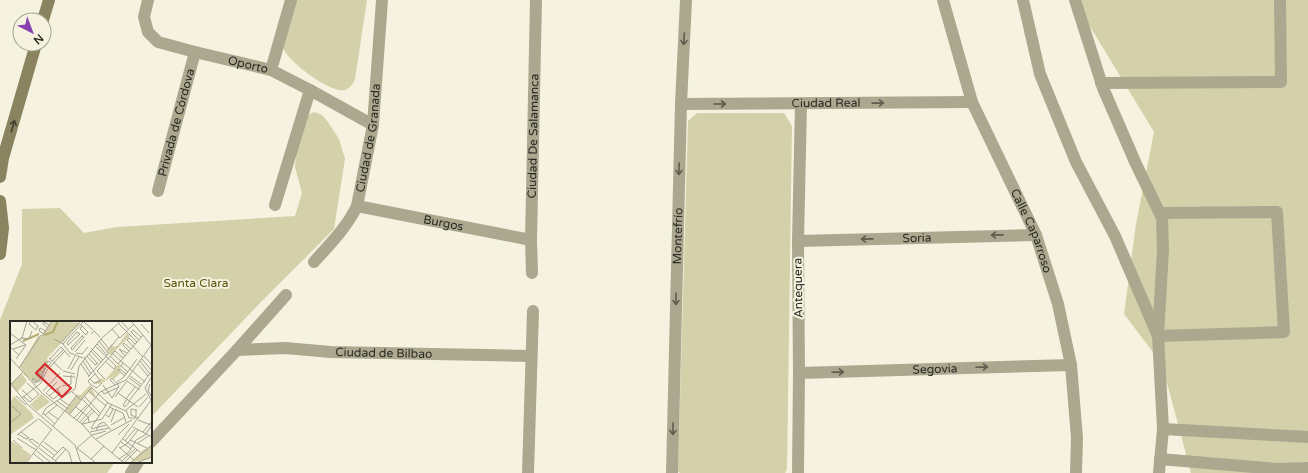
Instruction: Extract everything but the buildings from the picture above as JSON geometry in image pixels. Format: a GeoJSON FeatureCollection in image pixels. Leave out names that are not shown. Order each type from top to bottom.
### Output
{"type":"FeatureCollection","features":[{"type":"Feature","properties":{"kind":"main road"},"geometry":{"type":"LineString","coordinates":[[45,12],[49,0]]}},
{"type":"Feature","properties":{"kind":"main road"},"geometry":{"type":"LineString","coordinates":[[0,177],[3,158],[34,52]]}},
{"type":"Feature","properties":{"kind":"main road"},"geometry":{"type":"LineString","coordinates":[[0,201],[2,227],[0,254]]}},
{"type":"Feature","properties":{"kind":"street","name":"Oporto"},"geometry":{"type":"LineString","coordinates":[[148,0],[144,16],[148,32],[158,42],[271,70],[373,125]]}},
{"type":"Feature","properties":{"kind":"street"},"geometry":{"type":"LineString","coordinates":[[271,70],[291,0]]}},
{"type":"Feature","properties":{"kind":"street","name":"Ciudad de Granada"},"geometry":{"type":"LineString","coordinates":[[314,262],[345,227],[357,206],[373,125],[382,0]]}},
{"type":"Feature","properties":{"kind":"street","name":"Ciudad De Salamanca"},"geometry":{"type":"LineString","coordinates":[[532,273],[531,240],[536,0]]}},
{"type":"Feature","properties":{"kind":"street","name":"Montefrío"},"geometry":{"type":"LineString","coordinates":[[672,473],[680,104],[686,0]]}},
{"type":"Feature","properties":{"kind":"street","name":"Calle Caparroso"},"geometry":{"type":"LineString","coordinates":[[943,0],[972,102],[1036,234],[1058,304],[1072,365],[1077,438],[1076,473]]}},
{"type":"Feature","properties":{"kind":"street"},"geometry":{"type":"LineString","coordinates":[[1023,0],[1040,74],[1076,162],[1115,236],[1158,336]]}},
{"type":"Feature","properties":{"kind":"street"},"geometry":{"type":"LineString","coordinates":[[1075,0],[1101,83],[1136,164],[1162,218],[1163,250],[1158,336],[1163,429],[1159,473]]}},
{"type":"Feature","properties":{"kind":"street"},"geometry":{"type":"LineString","coordinates":[[1101,83],[1281,82],[1280,0]]}},
{"type":"Feature","properties":{"kind":"street","name":"Privada de Córdova"},"geometry":{"type":"LineString","coordinates":[[158,192],[195,52]]}},
{"type":"Feature","properties":{"kind":"street"},"geometry":{"type":"LineString","coordinates":[[274,205],[310,90]]}},
{"type":"Feature","properties":{"kind":"street","name":"Ciudad Real"},"geometry":{"type":"LineString","coordinates":[[680,104],[972,102]]}},
{"type":"Feature","properties":{"kind":"street","name":"Antequera"},"geometry":{"type":"LineString","coordinates":[[798,473],[798,241],[801,104]]}},
{"type":"Feature","properties":{"kind":"street","name":"Burgos"},"geometry":{"type":"LineString","coordinates":[[357,206],[531,240]]}},
{"type":"Feature","properties":{"kind":"street"},"geometry":{"type":"LineString","coordinates":[[1158,336],[1284,332],[1277,212],[1160,213]]}},
{"type":"Feature","properties":{"kind":"street","name":"Soria"},"geometry":{"type":"LineString","coordinates":[[798,241],[1036,234]]}},
{"type":"Feature","properties":{"kind":"street"},"geometry":{"type":"LineString","coordinates":[[152,441],[286,295]]}},
{"type":"Feature","properties":{"kind":"street"},"geometry":{"type":"LineString","coordinates":[[528,473],[533,311]]}},
{"type":"Feature","properties":{"kind":"street","name":"Ciudad de Bilbao"},"geometry":{"type":"LineString","coordinates":[[237,350],[285,348],[331,352],[531,356]]}},
{"type":"Feature","properties":{"kind":"street","name":"Segovia"},"geometry":{"type":"LineString","coordinates":[[799,373],[1072,365]]}},
{"type":"Feature","properties":{"kind":"street"},"geometry":{"type":"LineString","coordinates":[[1163,429],[1308,437]]}},
{"type":"Feature","properties":{"kind":"street"},"geometry":{"type":"LineString","coordinates":[[1160,459],[1277,471],[1308,468]]}},
{"type":"Feature","properties":{"kind":"street"},"geometry":{"type":"LineString","coordinates":[[131,473],[137,463]]}},
{"type":"Feature","properties":{"kind":"green space"},"geometry":{"type":"Polygon","coordinates":[[[293,0],[367,0],[355,79],[351,86],[347,89],[338,90],[319,81],[308,74],[289,57],[283,49],[281,40],[293,0]]]}},
{"type":"Feature","properties":{"kind":"green space"},"geometry":{"type":"Polygon","coordinates":[[[1074,0],[1308,0],[1308,473],[1191,473],[1162,364],[1124,314],[1136,224],[1154,132],[1074,0]]]}},
{"type":"Feature","properties":{"kind":"green space","name":"Santa Clara"},"geometry":{"type":"Polygon","coordinates":[[[314,112],[322,115],[339,139],[345,159],[334,229],[260,303],[152,416],[152,321],[10,321],[10,463],[114,463],[107,473],[0,473],[0,320],[22,264],[22,209],[60,208],[84,233],[117,227],[295,216],[302,193],[295,167],[296,155],[306,116],[314,112]]]}},
{"type":"Feature","properties":{"kind":"green space"},"geometry":{"type":"Polygon","coordinates":[[[697,113],[784,113],[792,126],[787,469],[785,473],[680,473],[678,471],[688,121],[697,113]]]}}]}
